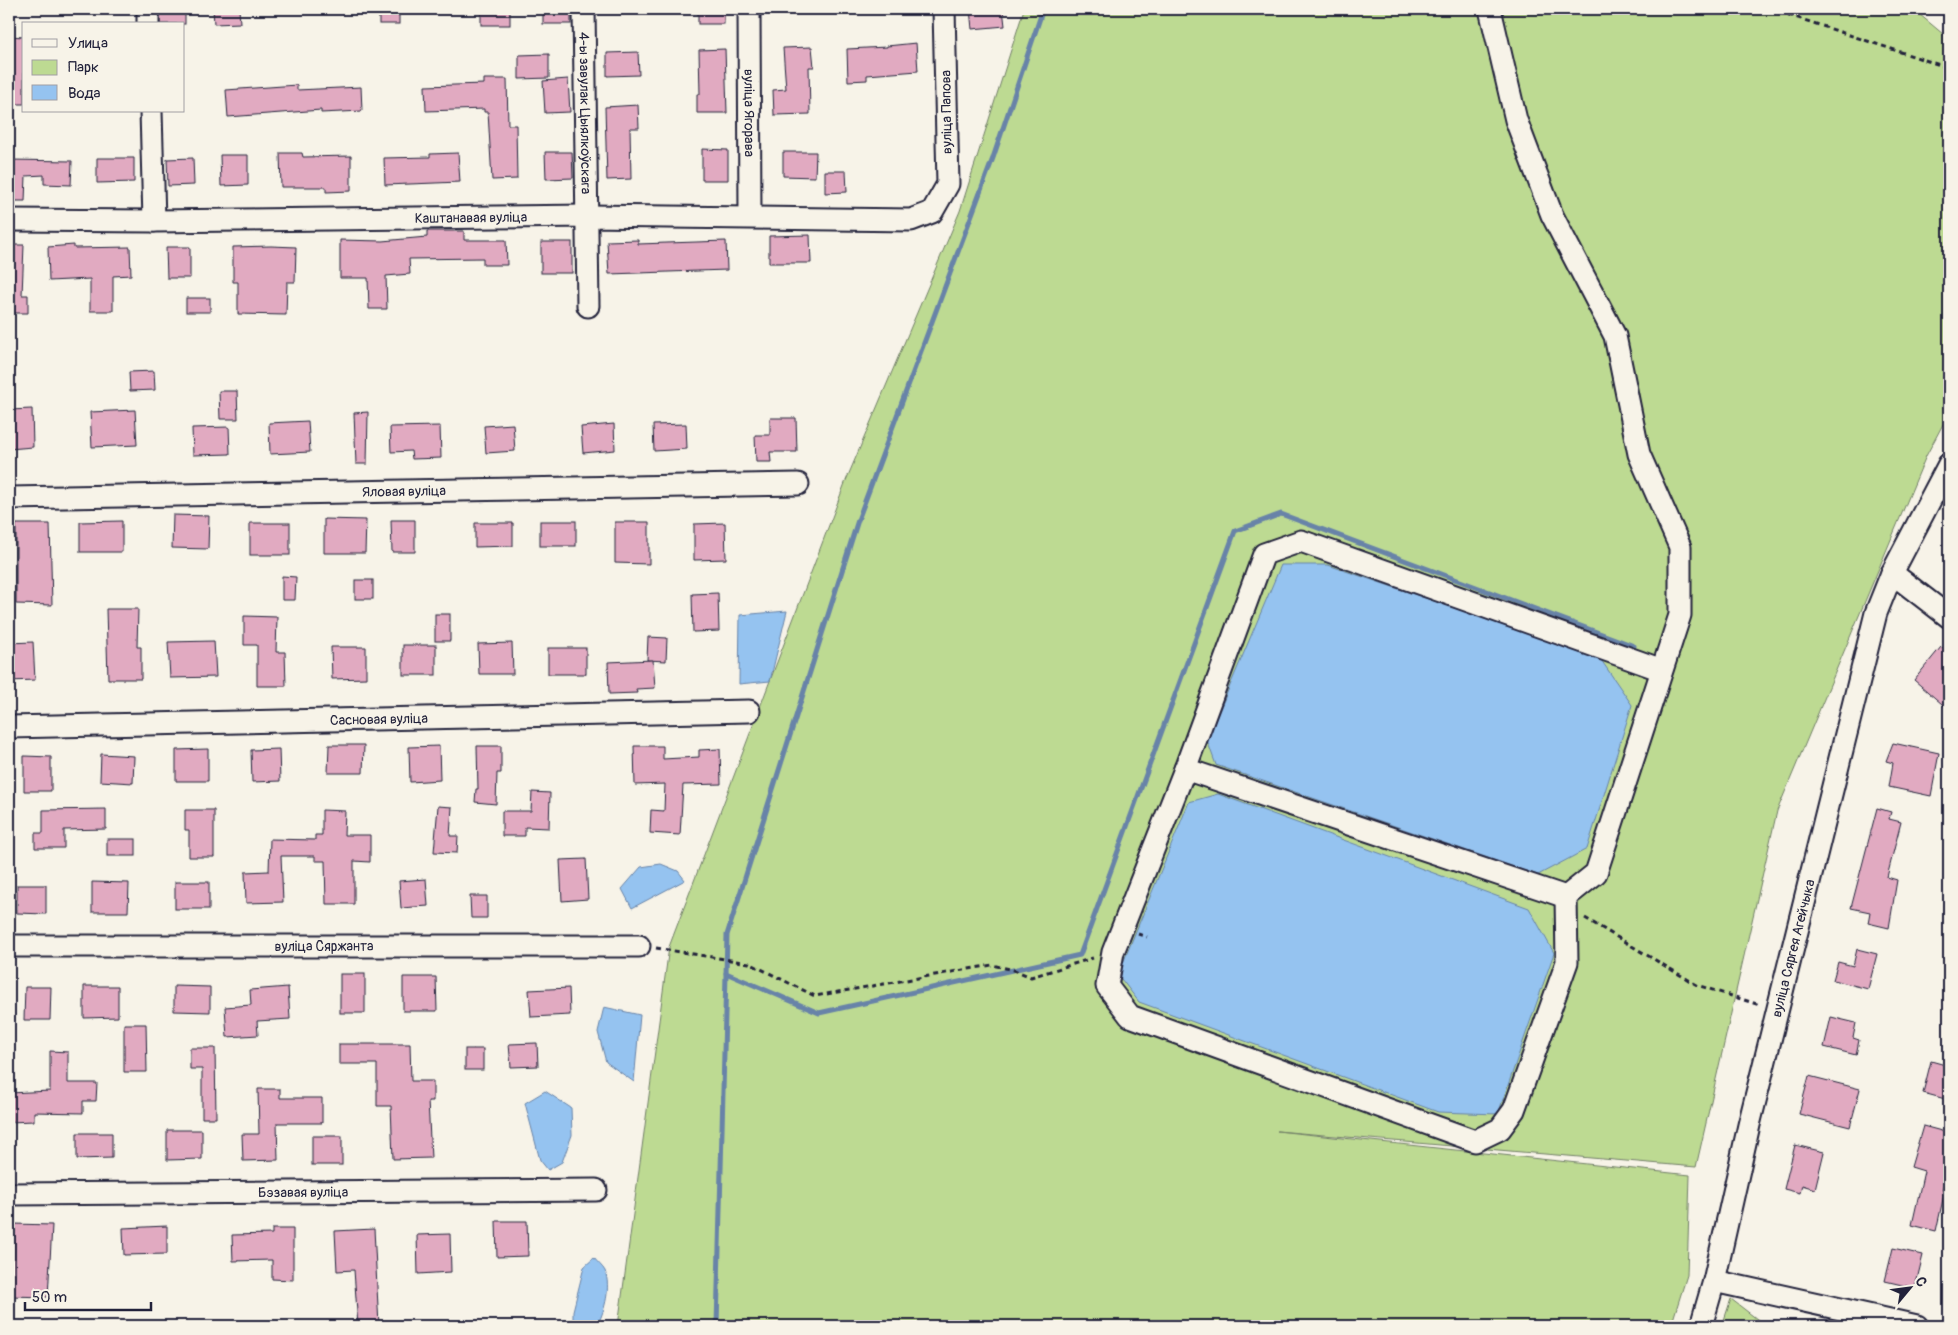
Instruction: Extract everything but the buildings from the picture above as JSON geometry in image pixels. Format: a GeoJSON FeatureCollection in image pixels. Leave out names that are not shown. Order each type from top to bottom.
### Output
{"type":"FeatureCollection","features":[{"type":"Feature","properties":{"kind":"street"},"geometry":{"type":"LineString","coordinates":[[148,9],[148,22]]}},
{"type":"Feature","properties":{"kind":"street","name":"4-ы завулак Цыялкоўскага"},"geometry":{"type":"LineString","coordinates":[[584,9],[588,306]]}},
{"type":"Feature","properties":{"kind":"street","name":"вуліца Ягорава"},"geometry":{"type":"LineString","coordinates":[[749,9],[750,217]]}},
{"type":"Feature","properties":{"kind":"street","name":"вуліца Папова"},"geometry":{"type":"LineString","coordinates":[[932,212],[948,184],[944,9]]}},
{"type":"Feature","properties":{"kind":"street"},"geometry":{"type":"LineString","coordinates":[[1490,9],[1516,120],[1552,215],[1615,336],[1639,454],[1680,548],[1680,615],[1596,873],[1566,902],[1567,962],[1514,1110],[1500,1129],[1475,1141],[1130,1016],[1107,986],[1113,952],[1264,554],[1301,541],[1662,670]]}},
{"type":"Feature","properties":{"kind":"street"},"geometry":{"type":"LineString","coordinates":[[150,112],[154,221]]}},
{"type":"Feature","properties":{"kind":"street","name":"Каштанавая вуліца"},"geometry":{"type":"LineString","coordinates":[[9,220],[154,221],[588,216],[912,220],[932,212]]}},
{"type":"Feature","properties":{"kind":"street","name":"вуліца Сяргея Агейчыка"},"geometry":{"type":"LineString","coordinates":[[1701,1326],[1714,1282],[1748,1125],[1876,613],[1892,572],[1949,464]]}},
{"type":"Feature","properties":{"kind":"street","name":"Яловая вуліца"},"geometry":{"type":"LineString","coordinates":[[9,498],[798,484]]}},
{"type":"Feature","properties":{"kind":"street"},"geometry":{"type":"LineString","coordinates":[[1892,572],[1949,616]]}},
{"type":"Feature","properties":{"kind":"street","name":"Сасновая вуліца"},"geometry":{"type":"LineString","coordinates":[[9,727],[749,711]]}},
{"type":"Feature","properties":{"kind":"street"},"geometry":{"type":"LineString","coordinates":[[1184,769],[1566,902]]}},
{"type":"Feature","properties":{"kind":"street","name":"вуліца Сяржанта"},"geometry":{"type":"LineString","coordinates":[[9,946],[639,946]]}},
{"type":"Feature","properties":{"kind":"street","name":"Бэзавая вуліца"},"geometry":{"type":"LineString","coordinates":[[9,1194],[596,1190]]}},
{"type":"Feature","properties":{"kind":"street"},"geometry":{"type":"LineString","coordinates":[[1714,1282],[1918,1326]]}},
{"type":"Feature","properties":{"kind":"path"},"geometry":{"type":"LineString","coordinates":[[1771,9],[1949,68]]}},
{"type":"Feature","properties":{"kind":"path"},"geometry":{"type":"LineString","coordinates":[[1566,902],[1697,984],[1778,1010]]}},
{"type":"Feature","properties":{"kind":"path"},"geometry":{"type":"LineString","coordinates":[[639,946],[749,963],[816,996],[992,965],[1014,970],[1031,977],[1113,952]]}},
{"type":"Feature","properties":{"kind":"green space"},"geometry":{"type":"Polygon","coordinates":[[[1024,9],[1913,9],[1949,39],[1949,413],[1926,456],[1777,811],[1696,1167],[1277,1131],[1690,1175],[1687,1275],[1671,1326],[618,1326],[669,947],[845,483],[960,211],[1024,9]]]}},
{"type":"Feature","properties":{"kind":"green space"},"geometry":{"type":"Polygon","coordinates":[[[1731,1299],[1766,1326],[1722,1326],[1731,1299]]]}},
{"type":"Feature","properties":{"kind":"water"},"geometry":{"type":"Polygon","coordinates":[[[1281,565],[1328,565],[1599,657],[1632,705],[1587,849],[1538,875],[1216,765],[1207,740],[1281,565]]]}},
{"type":"Feature","properties":{"kind":"water"},"geometry":{"type":"Polygon","coordinates":[[[787,611],[770,681],[739,684],[740,615],[787,611]]]}},
{"type":"Feature","properties":{"kind":"water"},"geometry":{"type":"Polygon","coordinates":[[[1218,794],[1529,908],[1554,953],[1498,1114],[1438,1112],[1139,1002],[1118,975],[1189,802],[1218,794]]]}},
{"type":"Feature","properties":{"kind":"water"},"geometry":{"type":"Polygon","coordinates":[[[661,864],[678,871],[685,880],[632,908],[622,889],[641,867],[661,864]]]}},
{"type":"Feature","properties":{"kind":"water"},"geometry":{"type":"Polygon","coordinates":[[[604,1007],[640,1015],[634,1082],[606,1062],[598,1032],[604,1007]]]}},
{"type":"Feature","properties":{"kind":"water"},"geometry":{"type":"Polygon","coordinates":[[[545,1091],[571,1108],[572,1135],[562,1162],[548,1170],[540,1160],[525,1103],[545,1091]]]}},
{"type":"Feature","properties":{"kind":"water"},"geometry":{"type":"Polygon","coordinates":[[[594,1258],[605,1271],[607,1278],[605,1305],[598,1324],[573,1320],[573,1311],[584,1267],[594,1258]]]}},
{"type":"Feature","properties":{"kind":"waterway"},"geometry":{"type":"LineString","coordinates":[[717,1326],[727,935],[858,520],[993,158],[1043,9]]}},
{"type":"Feature","properties":{"kind":"waterway"},"geometry":{"type":"LineString","coordinates":[[726,973],[819,1013],[1080,955],[1235,531],[1281,514],[1634,646]]}}]}
